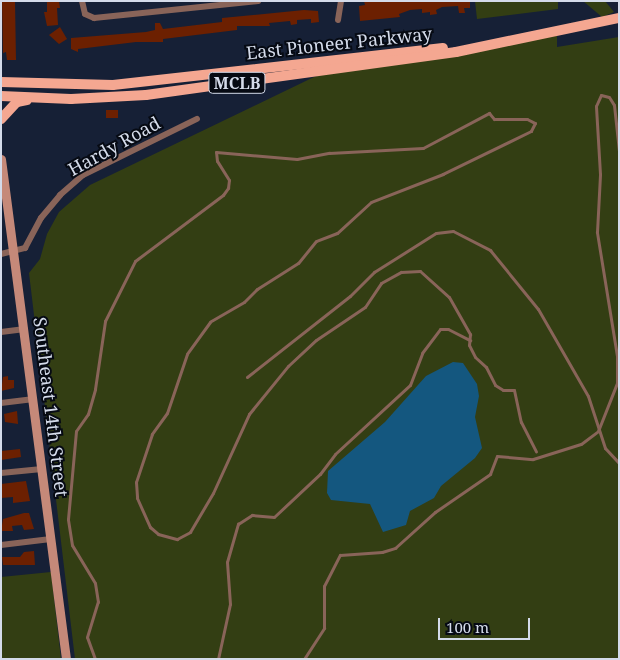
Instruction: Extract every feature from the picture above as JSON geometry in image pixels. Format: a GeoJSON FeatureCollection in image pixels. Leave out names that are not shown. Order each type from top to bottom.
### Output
{"type":"FeatureCollection","features":[{"type":"Feature","properties":{"kind":"main road","name":"East Pioneer Parkway"},"geometry":{"type":"LineString","coordinates":[[1,96],[38,98],[146,95],[422,57],[619,18]]}},
{"type":"Feature","properties":{"kind":"main road","name":"East Pioneer Parkway"},"geometry":{"type":"LineString","coordinates":[[1,82],[113,85],[346,57],[472,48]]}},
{"type":"Feature","properties":{"kind":"main road"},"geometry":{"type":"LineString","coordinates":[[1,119],[17,102],[38,98]]}},
{"type":"Feature","properties":{"kind":"street"},"geometry":{"type":"LineString","coordinates":[[82,1],[86,14],[94,18],[258,1]]}},
{"type":"Feature","properties":{"kind":"street"},"geometry":{"type":"LineString","coordinates":[[338,20],[342,1]]}},
{"type":"Feature","properties":{"kind":"street","name":"Hardy Road"},"geometry":{"type":"LineString","coordinates":[[15,253],[25,248],[41,218],[60,195],[83,176],[196,119]]}},
{"type":"Feature","properties":{"kind":"street","name":"Southeast 14th Street"},"geometry":{"type":"LineString","coordinates":[[1,160],[25,329],[66,659]]}},
{"type":"Feature","properties":{"kind":"street"},"geometry":{"type":"LineString","coordinates":[[1,254],[15,253]]}},
{"type":"Feature","properties":{"kind":"street"},"geometry":{"type":"LineString","coordinates":[[1,332],[25,329]]}},
{"type":"Feature","properties":{"kind":"street"},"geometry":{"type":"LineString","coordinates":[[1,403],[34,399]]}},
{"type":"Feature","properties":{"kind":"street"},"geometry":{"type":"LineString","coordinates":[[1,473],[42,469]]}},
{"type":"Feature","properties":{"kind":"street"},"geometry":{"type":"LineString","coordinates":[[1,544],[51,539]]}},
{"type":"Feature","properties":{"kind":"lane"},"geometry":{"type":"LineString","coordinates":[[304,659],[324,628],[324,586],[340,555],[382,552],[394,548],[435,512],[490,474],[497,456],[533,459],[582,444],[598,430],[617,383],[617,356],[597,232],[600,174],[596,106],[601,95],[608,97],[614,105],[619,150]]}},
{"type":"Feature","properties":{"kind":"lane"},"geometry":{"type":"LineString","coordinates":[[95,659],[87,637],[98,602],[95,583],[72,544],[68,519],[76,432],[88,414],[95,389],[99,342],[105,320],[136,261],[224,196],[228,188],[229,180],[217,161],[216,152],[297,158],[401,148],[423,148],[489,113],[494,119],[527,119],[535,123],[531,131],[443,174],[371,202],[336,233],[316,241],[298,263],[256,290],[244,302],[210,322],[187,354],[167,413],[152,434],[136,482],[141,507],[150,527],[158,534],[177,539],[190,532],[213,493],[248,414],[288,366],[316,340],[365,307],[381,283],[392,276],[420,271],[449,297],[470,334],[475,356],[486,367],[495,385],[503,390],[514,390],[521,422],[536,451]]}},
{"type":"Feature","properties":{"kind":"lane"},"geometry":{"type":"LineString","coordinates":[[247,377],[350,296],[374,272],[436,233],[453,230],[490,250],[538,308],[588,396],[605,448],[619,463]]}},
{"type":"Feature","properties":{"kind":"lane"},"geometry":{"type":"LineString","coordinates":[[218,659],[230,604],[227,562],[238,524],[252,515],[274,517],[320,474],[334,454],[410,385],[422,353],[440,329],[448,329],[470,340]]}},
{"type":"Feature","properties":{"kind":"green space"},"geometry":{"type":"Polygon","coordinates":[[[475,1],[558,1],[558,9],[477,19],[475,1]]]}},
{"type":"Feature","properties":{"kind":"green space"},"geometry":{"type":"Polygon","coordinates":[[[583,1],[605,1],[614,12],[602,17],[583,1]]]}},
{"type":"Feature","properties":{"kind":"green space"},"geometry":{"type":"Polygon","coordinates":[[[557,33],[557,47],[619,37],[619,659],[75,659],[29,273],[40,259],[47,234],[59,212],[90,185],[314,77],[372,60],[557,33]]]}},
{"type":"Feature","properties":{"kind":"green space"},"geometry":{"type":"Polygon","coordinates":[[[51,572],[61,659],[1,659],[1,577],[51,572]]]}},
{"type":"Feature","properties":{"kind":"water"},"geometry":{"type":"Polygon","coordinates":[[[453,362],[463,363],[477,384],[479,396],[475,417],[482,448],[475,458],[441,486],[434,498],[410,511],[406,525],[383,532],[370,504],[331,500],[327,493],[328,471],[385,422],[426,376],[453,362]]]}},
{"type":"Feature","properties":{"kind":"building"},"geometry":{"type":"Polygon","coordinates":[[[2,1],[15,1],[16,60],[7,60],[6,52],[3,53],[2,1]]]}},
{"type":"Feature","properties":{"kind":"building"},"geometry":{"type":"Polygon","coordinates":[[[47,1],[59,1],[60,8],[57,8],[58,25],[47,26],[44,12],[47,12],[47,1]]]}},
{"type":"Feature","properties":{"kind":"building"},"geometry":{"type":"Polygon","coordinates":[[[364,1],[470,1],[470,8],[464,8],[465,13],[459,13],[458,6],[442,7],[436,10],[437,14],[430,15],[430,12],[422,13],[422,9],[410,10],[399,14],[400,17],[360,21],[359,6],[365,5],[364,1]]]}},
{"type":"Feature","properties":{"kind":"building"},"geometry":{"type":"Polygon","coordinates":[[[304,10],[318,11],[319,22],[311,23],[311,19],[297,20],[297,24],[291,25],[290,21],[269,23],[270,26],[237,26],[237,30],[163,39],[163,42],[136,42],[78,49],[78,52],[71,49],[71,38],[146,32],[155,30],[155,23],[160,23],[163,29],[222,22],[222,18],[304,10]]]}},
{"type":"Feature","properties":{"kind":"building"},"geometry":{"type":"Polygon","coordinates":[[[60,27],[67,39],[59,44],[49,35],[60,27]]]}},
{"type":"Feature","properties":{"kind":"building"},"geometry":{"type":"Polygon","coordinates":[[[106,110],[118,110],[118,118],[106,118],[106,110]]]}},
{"type":"Feature","properties":{"kind":"building"},"geometry":{"type":"Polygon","coordinates":[[[8,376],[8,380],[14,380],[14,388],[1,391],[3,377],[8,376]]]}},
{"type":"Feature","properties":{"kind":"building"},"geometry":{"type":"Polygon","coordinates":[[[17,411],[18,424],[5,422],[4,414],[17,411]]]}},
{"type":"Feature","properties":{"kind":"building"},"geometry":{"type":"Polygon","coordinates":[[[20,449],[21,457],[1,460],[1,451],[20,449]]]}},
{"type":"Feature","properties":{"kind":"building"},"geometry":{"type":"Polygon","coordinates":[[[26,481],[30,501],[13,503],[13,497],[1,498],[1,484],[26,481]]]}},
{"type":"Feature","properties":{"kind":"building"},"geometry":{"type":"Polygon","coordinates":[[[29,513],[34,529],[24,530],[22,525],[12,526],[13,531],[1,531],[3,519],[29,513]]]}},
{"type":"Feature","properties":{"kind":"building"},"geometry":{"type":"Polygon","coordinates":[[[34,551],[35,565],[3,565],[2,557],[20,557],[24,552],[34,551]]]}}]}
